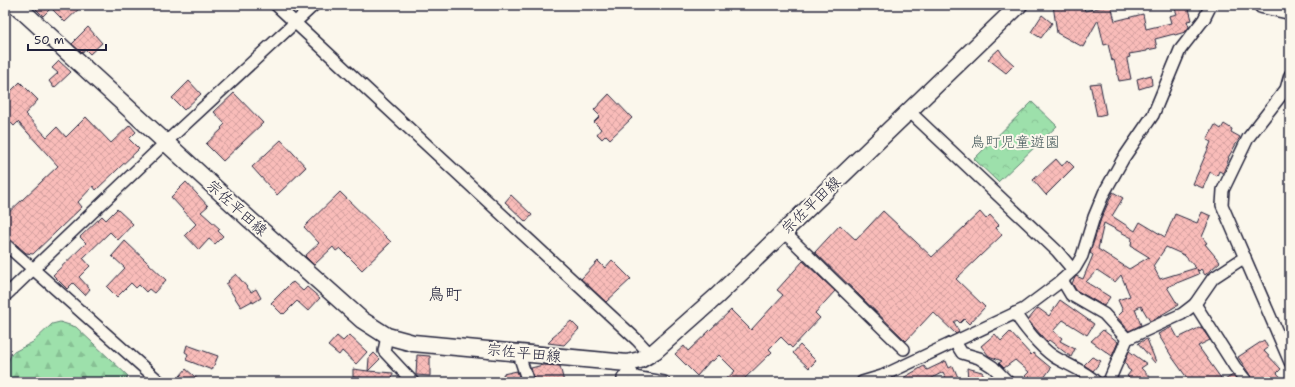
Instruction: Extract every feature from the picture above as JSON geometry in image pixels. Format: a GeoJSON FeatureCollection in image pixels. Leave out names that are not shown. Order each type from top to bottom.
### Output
{"type":"FeatureCollection","features":[{"type":"Feature","properties":{"kind":"main road","name":"宗佐平田線"},"geometry":{"type":"LineString","coordinates":[[16,5],[165,143],[362,320],[387,336],[413,343],[522,352],[629,366],[656,351],[717,296],[1019,5]]}},
{"type":"Feature","properties":{"kind":"main road"},"geometry":{"type":"LineString","coordinates":[[1262,5],[1290,11]]}},
{"type":"Feature","properties":{"kind":"street"},"geometry":{"type":"LineString","coordinates":[[276,5],[637,340],[650,354]]}},
{"type":"Feature","properties":{"kind":"street"},"geometry":{"type":"LineString","coordinates":[[5,296],[165,143],[314,5]]}},
{"type":"Feature","properties":{"kind":"street"},"geometry":{"type":"LineString","coordinates":[[866,381],[882,376],[1024,309],[1073,270],[1082,256],[1094,217],[1104,193],[1123,159],[1153,115],[1180,50],[1204,19],[1210,5]]}},
{"type":"Feature","properties":{"kind":"street"},"geometry":{"type":"LineString","coordinates":[[1290,76],[1286,90],[1248,138],[1223,190],[1222,205],[1290,362]]}},
{"type":"Feature","properties":{"kind":"street"},"geometry":{"type":"LineString","coordinates":[[909,111],[1057,251],[1073,270]]}},
{"type":"Feature","properties":{"kind":"street"},"geometry":{"type":"LineString","coordinates":[[782,233],[790,238],[904,349]]}},
{"type":"Feature","properties":{"kind":"street"},"geometry":{"type":"LineString","coordinates":[[5,244],[160,382]]}},
{"type":"Feature","properties":{"kind":"street"},"geometry":{"type":"LineString","coordinates":[[1108,382],[1128,339],[1182,314],[1196,304],[1213,278],[1245,257]]}},
{"type":"Feature","properties":{"kind":"street"},"geometry":{"type":"LineString","coordinates":[[1062,280],[1071,295],[1104,314],[1128,339]]}},
{"type":"Feature","properties":{"kind":"street"},"geometry":{"type":"LineString","coordinates":[[1196,304],[1235,367],[1247,382]]}},
{"type":"Feature","properties":{"kind":"street"},"geometry":{"type":"LineString","coordinates":[[1016,313],[1033,337],[1052,356],[1076,368],[1096,382]]}},
{"type":"Feature","properties":{"kind":"street"},"geometry":{"type":"LineString","coordinates":[[387,336],[384,351],[412,382]]}},
{"type":"Feature","properties":{"kind":"street"},"geometry":{"type":"LineString","coordinates":[[955,342],[962,353],[979,358],[993,367],[1008,382]]}},
{"type":"Feature","properties":{"kind":"street"},"geometry":{"type":"LineString","coordinates":[[522,352],[521,361],[528,382]]}},
{"type":"Feature","properties":{"kind":"street"},"geometry":{"type":"LineString","coordinates":[[622,382],[629,366]]}},
{"type":"Feature","properties":{"kind":"street"},"geometry":{"type":"LineString","coordinates":[[629,366],[634,377],[664,382]]}},
{"type":"Feature","properties":{"kind":"green space","name":"鳥町児童遊園"},"geometry":{"type":"Polygon","coordinates":[[[1032,102],[1057,126],[998,182],[974,159],[1032,102]]]}},
{"type":"Feature","properties":{"kind":"green space"},"geometry":{"type":"Polygon","coordinates":[[[60,322],[76,327],[128,376],[123,382],[5,382],[5,368],[12,353],[33,342],[52,324],[60,322]]]}},
{"type":"Feature","properties":{"kind":"building"},"geometry":{"type":"Polygon","coordinates":[[[40,5],[83,5],[65,22],[51,8],[43,16],[36,9],[40,5]]]}},
{"type":"Feature","properties":{"kind":"building"},"geometry":{"type":"Polygon","coordinates":[[[1053,5],[1083,5],[1085,11],[1111,5],[1115,21],[1143,14],[1146,29],[1171,23],[1169,16],[1177,14],[1175,9],[1188,5],[1192,20],[1187,21],[1189,27],[1185,32],[1155,39],[1157,48],[1129,54],[1130,57],[1127,58],[1127,60],[1131,79],[1119,81],[1108,44],[1104,45],[1098,20],[1083,47],[1057,33],[1053,5]]]}},
{"type":"Feature","properties":{"kind":"building"},"geometry":{"type":"Polygon","coordinates":[[[1042,15],[1052,23],[1041,38],[1031,32],[1042,15]]]}},
{"type":"Feature","properties":{"kind":"building"},"geometry":{"type":"Polygon","coordinates":[[[88,27],[102,43],[90,54],[85,49],[82,53],[72,44],[88,27]]]}},
{"type":"Feature","properties":{"kind":"building"},"geometry":{"type":"Polygon","coordinates":[[[999,49],[1014,65],[1006,73],[988,59],[999,49]]]}},
{"type":"Feature","properties":{"kind":"building"},"geometry":{"type":"Polygon","coordinates":[[[59,61],[71,72],[54,88],[49,81],[58,73],[52,68],[59,61]]]}},
{"type":"Feature","properties":{"kind":"building"},"geometry":{"type":"Polygon","coordinates":[[[1151,75],[1152,85],[1139,89],[1137,79],[1151,75]]]}},
{"type":"Feature","properties":{"kind":"building"},"geometry":{"type":"Polygon","coordinates":[[[189,81],[201,94],[184,110],[172,98],[189,81]]]}},
{"type":"Feature","properties":{"kind":"building"},"geometry":{"type":"Polygon","coordinates":[[[20,82],[38,100],[25,114],[47,137],[57,127],[66,137],[86,117],[111,143],[130,125],[136,132],[129,139],[139,149],[96,190],[93,186],[78,202],[82,207],[33,254],[26,253],[10,239],[5,237],[5,216],[58,166],[18,122],[14,126],[5,117],[5,97],[20,82]]]}},
{"type":"Feature","properties":{"kind":"building"},"geometry":{"type":"Polygon","coordinates":[[[1100,83],[1106,114],[1097,116],[1090,84],[1100,83]]]}},
{"type":"Feature","properties":{"kind":"building"},"geometry":{"type":"Polygon","coordinates":[[[234,93],[263,123],[223,161],[206,144],[222,129],[221,128],[225,124],[214,112],[234,93]]]}},
{"type":"Feature","properties":{"kind":"building"},"geometry":{"type":"Polygon","coordinates":[[[609,94],[632,118],[610,139],[606,135],[602,139],[597,134],[601,129],[594,122],[600,116],[594,110],[609,94]]]}},
{"type":"Feature","properties":{"kind":"building"},"geometry":{"type":"Polygon","coordinates":[[[1224,124],[1232,129],[1231,132],[1240,137],[1228,158],[1223,173],[1219,171],[1217,176],[1210,172],[1203,188],[1193,184],[1211,142],[1207,140],[1215,125],[1221,129],[1224,124]]]}},
{"type":"Feature","properties":{"kind":"building"},"geometry":{"type":"Polygon","coordinates":[[[281,140],[306,167],[277,195],[252,167],[281,140]]]}},
{"type":"Feature","properties":{"kind":"building"},"geometry":{"type":"Polygon","coordinates":[[[1056,159],[1062,166],[1067,160],[1074,167],[1046,195],[1033,180],[1056,159]]]}},
{"type":"Feature","properties":{"kind":"building"},"geometry":{"type":"Polygon","coordinates":[[[186,182],[208,206],[201,212],[220,229],[218,231],[223,236],[215,244],[209,239],[199,250],[185,235],[196,224],[171,197],[186,182]]]}},
{"type":"Feature","properties":{"kind":"building"},"geometry":{"type":"Polygon","coordinates":[[[340,192],[391,242],[362,270],[340,248],[336,251],[333,247],[314,265],[305,256],[319,243],[304,227],[340,192]]]}},
{"type":"Feature","properties":{"kind":"building"},"geometry":{"type":"Polygon","coordinates":[[[1113,192],[1123,198],[1112,216],[1135,231],[1140,222],[1165,237],[1175,214],[1197,223],[1202,212],[1211,216],[1202,237],[1207,243],[1205,244],[1220,262],[1205,275],[1201,269],[1199,271],[1197,269],[1199,274],[1167,287],[1178,305],[1158,317],[1150,321],[1141,306],[1135,309],[1141,325],[1129,331],[1117,317],[1123,311],[1118,300],[1130,296],[1121,275],[1115,282],[1097,270],[1086,282],[1110,297],[1104,306],[1076,290],[1072,283],[1076,276],[1083,279],[1093,255],[1090,253],[1101,219],[1113,192]],[[1104,223],[1098,249],[1129,269],[1149,257],[1131,246],[1132,238],[1104,223]],[[1166,247],[1153,266],[1160,279],[1196,268],[1184,255],[1166,247]]]}},
{"type":"Feature","properties":{"kind":"building"},"geometry":{"type":"Polygon","coordinates":[[[511,195],[532,215],[526,222],[505,202],[511,195]]]}},
{"type":"Feature","properties":{"kind":"building"},"geometry":{"type":"Polygon","coordinates":[[[117,209],[133,224],[118,240],[110,232],[83,258],[90,266],[79,277],[90,289],[85,295],[73,283],[67,289],[53,275],[86,243],[80,237],[102,216],[106,220],[117,209]]]}},
{"type":"Feature","properties":{"kind":"building"},"geometry":{"type":"Polygon","coordinates":[[[883,211],[932,257],[980,212],[986,219],[990,215],[999,225],[996,228],[1002,235],[956,279],[985,307],[969,324],[964,319],[960,323],[957,320],[954,322],[959,332],[956,334],[933,312],[906,341],[815,252],[840,225],[856,240],[883,211]]]}},
{"type":"Feature","properties":{"kind":"building"},"geometry":{"type":"Polygon","coordinates":[[[125,241],[166,280],[154,293],[149,289],[146,292],[139,285],[136,288],[131,283],[117,297],[107,287],[125,268],[112,256],[125,241]]]}},
{"type":"Feature","properties":{"kind":"building"},"geometry":{"type":"Polygon","coordinates":[[[612,260],[631,279],[606,302],[581,279],[598,261],[605,268],[612,260]]]}},
{"type":"Feature","properties":{"kind":"building"},"geometry":{"type":"Polygon","coordinates":[[[803,261],[835,291],[815,313],[820,318],[792,348],[781,337],[769,349],[772,352],[741,382],[723,382],[735,371],[719,355],[713,361],[711,360],[697,376],[675,354],[684,346],[688,351],[731,310],[751,330],[783,295],[777,290],[803,261]]]}},
{"type":"Feature","properties":{"kind":"building"},"geometry":{"type":"Polygon","coordinates":[[[236,274],[251,292],[256,289],[261,298],[253,303],[252,301],[241,307],[226,284],[236,274]]]}},
{"type":"Feature","properties":{"kind":"building"},"geometry":{"type":"Polygon","coordinates":[[[293,282],[303,291],[307,287],[320,298],[308,311],[297,301],[284,314],[282,314],[271,303],[293,282]]]}},
{"type":"Feature","properties":{"kind":"building"},"geometry":{"type":"Polygon","coordinates":[[[1060,300],[1094,324],[1087,335],[1063,320],[1053,331],[1062,338],[1060,341],[1075,349],[1071,357],[1049,340],[1047,342],[1028,320],[1038,308],[1049,316],[1060,300]]]}},
{"type":"Feature","properties":{"kind":"building"},"geometry":{"type":"Polygon","coordinates":[[[571,321],[579,329],[564,345],[548,343],[553,338],[552,337],[571,321]]]}},
{"type":"Feature","properties":{"kind":"building"},"geometry":{"type":"Polygon","coordinates":[[[1172,327],[1178,338],[1201,327],[1210,340],[1198,346],[1223,381],[1233,375],[1238,382],[1190,382],[1158,334],[1172,327]]]}},
{"type":"Feature","properties":{"kind":"building"},"geometry":{"type":"Polygon","coordinates":[[[1103,330],[1118,342],[1112,356],[1091,341],[1103,330]]]}},
{"type":"Feature","properties":{"kind":"building"},"geometry":{"type":"Polygon","coordinates":[[[1010,332],[1031,355],[1033,353],[1051,368],[1041,382],[1019,382],[1029,372],[1015,360],[1004,368],[999,363],[1002,361],[989,356],[981,346],[995,334],[1001,341],[1010,332]]]}},
{"type":"Feature","properties":{"kind":"building"},"geometry":{"type":"Polygon","coordinates":[[[349,335],[367,352],[356,364],[342,351],[339,355],[328,346],[337,336],[343,341],[349,335]]]}},
{"type":"Feature","properties":{"kind":"building"},"geometry":{"type":"Polygon","coordinates":[[[1147,339],[1156,362],[1155,363],[1138,343],[1147,339]]]}},
{"type":"Feature","properties":{"kind":"building"},"geometry":{"type":"Polygon","coordinates":[[[1264,340],[1268,348],[1264,351],[1281,369],[1277,373],[1285,382],[1254,382],[1238,357],[1264,340]]]}},
{"type":"Feature","properties":{"kind":"building"},"geometry":{"type":"Polygon","coordinates":[[[187,345],[218,356],[212,370],[186,360],[188,354],[185,352],[187,345]]]}},
{"type":"Feature","properties":{"kind":"building"},"geometry":{"type":"Polygon","coordinates":[[[800,345],[816,361],[809,368],[793,353],[800,345]]]}},
{"type":"Feature","properties":{"kind":"building"},"geometry":{"type":"Polygon","coordinates":[[[1129,351],[1147,364],[1141,368],[1154,382],[1133,382],[1127,376],[1131,371],[1128,369],[1125,362],[1129,351]]]}},
{"type":"Feature","properties":{"kind":"building"},"geometry":{"type":"Polygon","coordinates":[[[374,353],[380,359],[368,371],[369,358],[374,353]]]}},
{"type":"Feature","properties":{"kind":"building"},"geometry":{"type":"Polygon","coordinates":[[[417,355],[430,356],[430,376],[416,375],[417,355]]]}},
{"type":"Feature","properties":{"kind":"building"},"geometry":{"type":"Polygon","coordinates":[[[1092,357],[1101,361],[1093,371],[1084,365],[1092,357]]]}},
{"type":"Feature","properties":{"kind":"building"},"geometry":{"type":"Polygon","coordinates":[[[946,361],[949,368],[953,366],[960,382],[948,382],[943,372],[925,382],[896,382],[924,366],[927,370],[946,361]]]}},
{"type":"Feature","properties":{"kind":"building"},"geometry":{"type":"Polygon","coordinates":[[[543,365],[560,366],[564,382],[535,382],[531,368],[543,365]]]}},
{"type":"Feature","properties":{"kind":"building"},"geometry":{"type":"Polygon","coordinates":[[[967,368],[982,372],[988,382],[970,382],[968,379],[967,368]]]}},
{"type":"Feature","properties":{"kind":"building"},"geometry":{"type":"Polygon","coordinates":[[[186,369],[201,382],[175,382],[186,369]]]}},
{"type":"Feature","properties":{"kind":"building"},"geometry":{"type":"Polygon","coordinates":[[[353,369],[393,373],[392,382],[353,377],[353,369]]]}},
{"type":"Feature","properties":{"kind":"building"},"geometry":{"type":"Polygon","coordinates":[[[517,371],[521,382],[505,382],[503,374],[517,371]]]}},
{"type":"Feature","properties":{"kind":"district","name":"鳥町"},"geometry":{"type":"Point","coordinates":[445,294]}}]}
